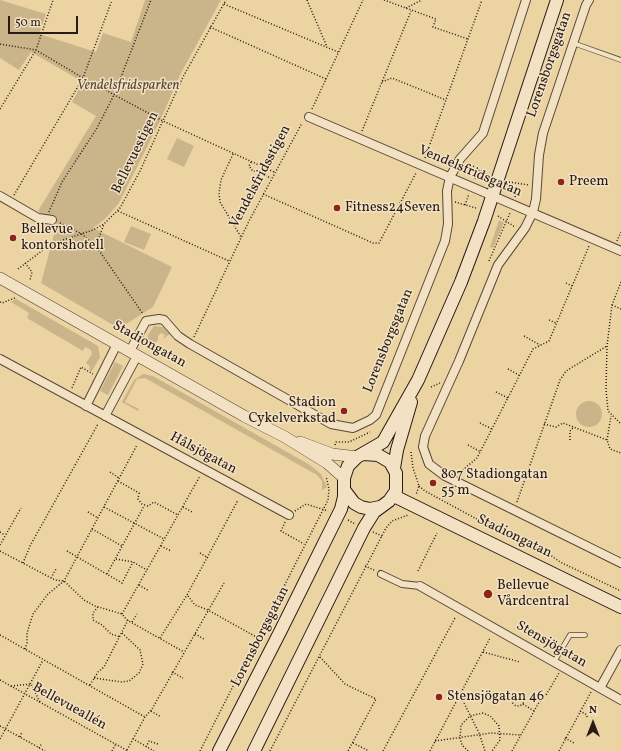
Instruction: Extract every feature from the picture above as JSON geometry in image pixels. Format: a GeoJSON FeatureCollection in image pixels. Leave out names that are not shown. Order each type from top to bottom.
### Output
{"type":"FeatureCollection","features":[{"type":"Feature","properties":{"kind":"main road","name":"Lorensborgsgatan"},"geometry":{"type":"LineString","coordinates":[[219,751],[338,515],[345,491],[344,478],[348,466],[360,456],[383,442],[418,380],[461,282],[492,195],[557,0]]}},
{"type":"Feature","properties":{"kind":"main road","name":"Lorensborgsgatan"},"geometry":{"type":"LineString","coordinates":[[394,496],[397,485],[394,468],[397,450],[418,380]]}},
{"type":"Feature","properties":{"kind":"main road"},"geometry":{"type":"LineString","coordinates":[[360,456],[371,454],[384,458],[394,468]]}},
{"type":"Feature","properties":{"kind":"main road"},"geometry":{"type":"LineString","coordinates":[[345,491],[354,503],[362,507],[370,509],[380,507]]}},
{"type":"Feature","properties":{"kind":"main road"},"geometry":{"type":"LineString","coordinates":[[254,751],[364,528],[374,512],[394,496]]}},
{"type":"Feature","properties":{"kind":"main road","name":"Stadiongatan"},"geometry":{"type":"LineString","coordinates":[[394,496],[621,607]]}},
{"type":"Feature","properties":{"kind":"street","name":"Lorensborgsgatan"},"geometry":{"type":"LineString","coordinates":[[146,321],[159,319],[164,320],[178,336],[190,344],[331,424],[353,428],[370,420],[376,414],[445,241],[448,224],[447,191],[450,177],[460,159],[483,133],[526,0]]}},
{"type":"Feature","properties":{"kind":"street","name":"Lorensborgsgatan"},"geometry":{"type":"LineString","coordinates":[[436,469],[426,459],[423,447],[424,436],[459,361],[498,265],[525,228],[533,212],[537,192],[539,155],[543,133],[589,0]]}},
{"type":"Feature","properties":{"kind":"street","name":"Vendelsfridsgatan"},"geometry":{"type":"LineString","coordinates":[[309,117],[621,251]]}},
{"type":"Feature","properties":{"kind":"street"},"geometry":{"type":"LineString","coordinates":[[0,196],[38,218],[49,220]]}},
{"type":"Feature","properties":{"kind":"street","name":"Stadiongatan"},"geometry":{"type":"LineString","coordinates":[[0,278],[133,354],[285,437],[327,463],[344,478]]}},
{"type":"Feature","properties":{"kind":"street"},"geometry":{"type":"LineString","coordinates":[[104,416],[133,354],[146,321]]}},
{"type":"Feature","properties":{"kind":"street"},"geometry":{"type":"LineString","coordinates":[[86,406],[117,344]]}},
{"type":"Feature","properties":{"kind":"street","name":"Hålsjögatan"},"geometry":{"type":"LineString","coordinates":[[0,359],[288,515]]}},
{"type":"Feature","properties":{"kind":"street","name":"Stadiongatan"},"geometry":{"type":"LineString","coordinates":[[285,437],[332,454],[360,456]]}},
{"type":"Feature","properties":{"kind":"street","name":"Stadiongatan"},"geometry":{"type":"LineString","coordinates":[[436,469],[451,479],[621,562]]}},
{"type":"Feature","properties":{"kind":"street","name":"Stensjögatan"},"geometry":{"type":"LineString","coordinates":[[381,574],[402,584],[420,586],[621,700]]}},
{"type":"Feature","properties":{"kind":"street"},"geometry":{"type":"LineString","coordinates":[[598,686],[621,650]]}},
{"type":"Feature","properties":{"kind":"lane"},"geometry":{"type":"LineString","coordinates":[[573,43],[621,60]]}},
{"type":"Feature","properties":{"kind":"lane"},"geometry":{"type":"LineString","coordinates":[[554,662],[570,635],[585,635]]}},
{"type":"Feature","properties":{"kind":"path"},"geometry":{"type":"LineString","coordinates":[[0,109],[36,50],[53,0]]}},
{"type":"Feature","properties":{"kind":"path"},"geometry":{"type":"LineString","coordinates":[[10,202],[83,78],[112,0]]}},
{"type":"Feature","properties":{"kind":"path"},"geometry":{"type":"LineString","coordinates":[[146,321],[134,300],[98,249],[82,234],[49,220],[62,182],[97,128],[114,95],[151,0]]}},
{"type":"Feature","properties":{"kind":"path","name":"Bellevuestigen"},"geometry":{"type":"LineString","coordinates":[[18,269],[47,247],[104,224],[118,211],[140,171],[183,77],[226,0]]}},
{"type":"Feature","properties":{"kind":"path"},"geometry":{"type":"LineString","coordinates":[[307,0],[327,47]]}},
{"type":"Feature","properties":{"kind":"path","name":"Vendelsfridsstigen"},"geometry":{"type":"LineString","coordinates":[[190,344],[229,261],[271,178],[300,126],[309,117],[363,0]]}},
{"type":"Feature","properties":{"kind":"path"},"geometry":{"type":"LineString","coordinates":[[384,0],[436,19],[433,27],[468,39]]}},
{"type":"Feature","properties":{"kind":"path"},"geometry":{"type":"LineString","coordinates":[[406,9],[422,0]]}},
{"type":"Feature","properties":{"kind":"path"},"geometry":{"type":"LineString","coordinates":[[263,194],[373,243],[379,243],[399,208],[412,177],[423,165],[482,0]]}},
{"type":"Feature","properties":{"kind":"path"},"geometry":{"type":"LineString","coordinates":[[224,4],[338,52]]}},
{"type":"Feature","properties":{"kind":"path"},"geometry":{"type":"LineString","coordinates":[[358,138],[411,10]]}},
{"type":"Feature","properties":{"kind":"path"},"geometry":{"type":"LineString","coordinates":[[210,27],[326,79]]}},
{"type":"Feature","properties":{"kind":"path"},"geometry":{"type":"LineString","coordinates":[[0,44],[36,50],[83,78],[163,121],[274,173]]}},
{"type":"Feature","properties":{"kind":"path"},"geometry":{"type":"LineString","coordinates":[[382,82],[392,78],[446,100]]}},
{"type":"Feature","properties":{"kind":"path"},"geometry":{"type":"LineString","coordinates":[[233,153],[220,180],[219,193],[220,202],[241,237]]}},
{"type":"Feature","properties":{"kind":"path"},"geometry":{"type":"LineString","coordinates":[[251,162],[249,166],[252,170],[271,178]]}},
{"type":"Feature","properties":{"kind":"path"},"geometry":{"type":"LineString","coordinates":[[466,162],[488,176]]}},
{"type":"Feature","properties":{"kind":"path"},"geometry":{"type":"LineString","coordinates":[[475,180],[479,170]]}},
{"type":"Feature","properties":{"kind":"path"},"geometry":{"type":"LineString","coordinates":[[507,182],[519,185],[533,185]]}},
{"type":"Feature","properties":{"kind":"path"},"geometry":{"type":"LineString","coordinates":[[515,197],[519,185]]}},
{"type":"Feature","properties":{"kind":"path"},"geometry":{"type":"LineString","coordinates":[[465,205],[470,193]]}},
{"type":"Feature","properties":{"kind":"path"},"geometry":{"type":"LineString","coordinates":[[452,202],[478,209]]}},
{"type":"Feature","properties":{"kind":"path"},"geometry":{"type":"LineString","coordinates":[[118,211],[229,261]]}},
{"type":"Feature","properties":{"kind":"path"},"geometry":{"type":"LineString","coordinates":[[488,263],[511,211]]}},
{"type":"Feature","properties":{"kind":"path"},"geometry":{"type":"LineString","coordinates":[[496,216],[518,229]]}},
{"type":"Feature","properties":{"kind":"path"},"geometry":{"type":"LineString","coordinates":[[98,249],[97,243],[104,224]]}},
{"type":"Feature","properties":{"kind":"path"},"geometry":{"type":"LineString","coordinates":[[451,479],[477,458],[533,349],[549,340],[592,239]]}},
{"type":"Feature","properties":{"kind":"path"},"geometry":{"type":"LineString","coordinates":[[25,263],[32,272],[30,280]]}},
{"type":"Feature","properties":{"kind":"path"},"geometry":{"type":"LineString","coordinates":[[621,282],[612,305],[607,346],[606,405],[611,415],[621,424]]}},
{"type":"Feature","properties":{"kind":"path"},"geometry":{"type":"LineString","coordinates":[[566,283],[572,286]]}},
{"type":"Feature","properties":{"kind":"path"},"geometry":{"type":"LineString","coordinates":[[0,302],[10,300]]}},
{"type":"Feature","properties":{"kind":"path"},"geometry":{"type":"LineString","coordinates":[[612,305],[621,309]]}},
{"type":"Feature","properties":{"kind":"path"},"geometry":{"type":"LineString","coordinates":[[549,320],[556,323]]}},
{"type":"Feature","properties":{"kind":"path"},"geometry":{"type":"LineString","coordinates":[[524,336],[540,345]]}},
{"type":"Feature","properties":{"kind":"path"},"geometry":{"type":"LineString","coordinates":[[514,510],[560,380],[566,372],[607,346]]}},
{"type":"Feature","properties":{"kind":"path"},"geometry":{"type":"LineString","coordinates":[[67,396],[81,367],[93,374]]}},
{"type":"Feature","properties":{"kind":"path"},"geometry":{"type":"LineString","coordinates":[[508,369],[519,375]]}},
{"type":"Feature","properties":{"kind":"path"},"geometry":{"type":"LineString","coordinates":[[496,392],[508,398]]}},
{"type":"Feature","properties":{"kind":"path"},"geometry":{"type":"LineString","coordinates":[[611,415],[607,440],[610,449],[621,453]]}},
{"type":"Feature","properties":{"kind":"path"},"geometry":{"type":"LineString","coordinates":[[480,423],[492,429]]}},
{"type":"Feature","properties":{"kind":"path"},"geometry":{"type":"LineString","coordinates":[[544,424],[556,427],[563,423],[607,440]]}},
{"type":"Feature","properties":{"kind":"path"},"geometry":{"type":"LineString","coordinates":[[23,563],[30,546],[98,424]]}},
{"type":"Feature","properties":{"kind":"path"},"geometry":{"type":"LineString","coordinates":[[570,440],[570,431],[574,428]]}},
{"type":"Feature","properties":{"kind":"path"},"geometry":{"type":"LineString","coordinates":[[336,442],[349,442],[370,432]]}},
{"type":"Feature","properties":{"kind":"path"},"geometry":{"type":"LineString","coordinates":[[25,649],[27,643],[27,633],[33,614],[48,594],[64,581],[137,445]]}},
{"type":"Feature","properties":{"kind":"path"},"geometry":{"type":"LineString","coordinates":[[468,446],[481,452]]}},
{"type":"Feature","properties":{"kind":"path"},"geometry":{"type":"LineString","coordinates":[[411,452],[413,468],[420,486],[448,503],[549,554],[560,562],[621,591]]}},
{"type":"Feature","properties":{"kind":"path"},"geometry":{"type":"LineString","coordinates":[[122,614],[204,470]]}},
{"type":"Feature","properties":{"kind":"path"},"geometry":{"type":"LineString","coordinates":[[200,751],[304,544],[328,500],[329,489],[326,477],[322,471]]}},
{"type":"Feature","properties":{"kind":"path"},"geometry":{"type":"LineString","coordinates":[[110,472],[119,478]]}},
{"type":"Feature","properties":{"kind":"path"},"geometry":{"type":"LineString","coordinates":[[118,481],[139,493],[138,499],[144,505],[148,506],[154,502],[178,515]]}},
{"type":"Feature","properties":{"kind":"path"},"geometry":{"type":"LineString","coordinates":[[270,751],[386,528],[392,521],[407,516],[420,486]]}},
{"type":"Feature","properties":{"kind":"path"},"geometry":{"type":"LineString","coordinates":[[160,638],[208,558],[238,500]]}},
{"type":"Feature","properties":{"kind":"path"},"geometry":{"type":"LineString","coordinates":[[304,544],[281,531],[288,515],[306,504],[324,509],[382,536]]}},
{"type":"Feature","properties":{"kind":"path"},"geometry":{"type":"LineString","coordinates":[[107,574],[144,505]]}},
{"type":"Feature","properties":{"kind":"path"},"geometry":{"type":"LineString","coordinates":[[104,507],[165,539]]}},
{"type":"Feature","properties":{"kind":"path"},"geometry":{"type":"LineString","coordinates":[[183,507],[192,512]]}},
{"type":"Feature","properties":{"kind":"path"},"geometry":{"type":"LineString","coordinates":[[0,545],[21,508]]}},
{"type":"Feature","properties":{"kind":"path"},"geometry":{"type":"LineString","coordinates":[[88,512],[98,518]]}},
{"type":"Feature","properties":{"kind":"path"},"geometry":{"type":"LineString","coordinates":[[92,529],[122,546]]}},
{"type":"Feature","properties":{"kind":"path"},"geometry":{"type":"LineString","coordinates":[[0,532],[5,535]]}},
{"type":"Feature","properties":{"kind":"path"},"geometry":{"type":"LineString","coordinates":[[418,571],[437,534]]}},
{"type":"Feature","properties":{"kind":"path"},"geometry":{"type":"LineString","coordinates":[[519,545],[521,541]]}},
{"type":"Feature","properties":{"kind":"path"},"geometry":{"type":"LineString","coordinates":[[161,546],[171,551]]}},
{"type":"Feature","properties":{"kind":"path"},"geometry":{"type":"LineString","coordinates":[[0,550],[51,578],[64,581],[84,600],[98,607],[122,614],[128,620],[184,652]]}},
{"type":"Feature","properties":{"kind":"path"},"geometry":{"type":"LineString","coordinates":[[67,551],[76,558],[122,582],[133,562]]}},
{"type":"Feature","properties":{"kind":"path"},"geometry":{"type":"LineString","coordinates":[[200,553],[208,558]]}},
{"type":"Feature","properties":{"kind":"path"},"geometry":{"type":"LineString","coordinates":[[116,559],[133,562],[147,570]]}},
{"type":"Feature","properties":{"kind":"path"},"geometry":{"type":"LineString","coordinates":[[365,566],[381,574]]}},
{"type":"Feature","properties":{"kind":"path"},"geometry":{"type":"LineString","coordinates":[[51,578],[56,569]]}},
{"type":"Feature","properties":{"kind":"path"},"geometry":{"type":"LineString","coordinates":[[127,751],[145,717],[151,711],[224,582]]}},
{"type":"Feature","properties":{"kind":"path"},"geometry":{"type":"LineString","coordinates":[[138,585],[149,591]]}},
{"type":"Feature","properties":{"kind":"path"},"geometry":{"type":"LineString","coordinates":[[187,595],[195,605],[208,610],[258,638]]}},
{"type":"Feature","properties":{"kind":"path"},"geometry":{"type":"LineString","coordinates":[[98,607],[93,613],[93,620],[102,625],[110,634],[120,638]]}},
{"type":"Feature","properties":{"kind":"path"},"geometry":{"type":"LineString","coordinates":[[132,622],[137,614]]}},
{"type":"Feature","properties":{"kind":"path"},"geometry":{"type":"LineString","coordinates":[[383,751],[455,618]]}},
{"type":"Feature","properties":{"kind":"path"},"geometry":{"type":"LineString","coordinates":[[90,686],[98,672],[104,667],[128,620]]}},
{"type":"Feature","properties":{"kind":"path"},"geometry":{"type":"LineString","coordinates":[[94,678],[129,681],[139,673],[143,664],[140,650],[122,633]]}},
{"type":"Feature","properties":{"kind":"path"},"geometry":{"type":"LineString","coordinates":[[194,633],[204,639]]}},
{"type":"Feature","properties":{"kind":"path"},"geometry":{"type":"LineString","coordinates":[[0,635],[145,717]]}},
{"type":"Feature","properties":{"kind":"path"},"geometry":{"type":"LineString","coordinates":[[431,751],[490,638]]}},
{"type":"Feature","properties":{"kind":"path"},"geometry":{"type":"LineString","coordinates":[[483,652],[520,662]]}},
{"type":"Feature","properties":{"kind":"path"},"geometry":{"type":"LineString","coordinates":[[320,657],[345,684],[376,699],[348,751]]}},
{"type":"Feature","properties":{"kind":"path"},"geometry":{"type":"LineString","coordinates":[[0,739],[43,660]]}},
{"type":"Feature","properties":{"kind":"path"},"geometry":{"type":"LineString","coordinates":[[512,751],[534,711],[546,695],[562,666]]}},
{"type":"Feature","properties":{"kind":"path"},"geometry":{"type":"LineString","coordinates":[[172,672],[183,678]]}},
{"type":"Feature","properties":{"kind":"path","name":"Bellevueallén"},"geometry":{"type":"LineString","coordinates":[[0,680],[127,751]]}},
{"type":"Feature","properties":{"kind":"path"},"geometry":{"type":"LineString","coordinates":[[11,686],[31,684]]}},
{"type":"Feature","properties":{"kind":"path"},"geometry":{"type":"LineString","coordinates":[[31,684],[40,702]]}},
{"type":"Feature","properties":{"kind":"path"},"geometry":{"type":"LineString","coordinates":[[558,751],[580,711],[598,686]]}},
{"type":"Feature","properties":{"kind":"path"},"geometry":{"type":"LineString","coordinates":[[518,694],[522,695],[524,698],[523,704],[517,706],[513,705],[512,697],[518,694]]}},
{"type":"Feature","properties":{"kind":"path"},"geometry":{"type":"LineString","coordinates":[[460,695],[485,751]]}},
{"type":"Feature","properties":{"kind":"path"},"geometry":{"type":"LineString","coordinates":[[523,704],[534,711]]}},
{"type":"Feature","properties":{"kind":"path"},"geometry":{"type":"LineString","coordinates":[[151,711],[161,717]]}},
{"type":"Feature","properties":{"kind":"path"},"geometry":{"type":"LineString","coordinates":[[580,711],[587,715],[587,718]]}},
{"type":"Feature","properties":{"kind":"path"},"geometry":{"type":"LineString","coordinates":[[468,751],[462,745],[460,738],[461,725],[470,716],[483,713],[490,716],[499,726],[501,734],[500,740],[492,751]]}},
{"type":"Feature","properties":{"kind":"path"},"geometry":{"type":"LineString","coordinates":[[0,726],[46,751]]}},
{"type":"Feature","properties":{"kind":"path"},"geometry":{"type":"LineString","coordinates":[[20,737],[22,732]]}},
{"type":"Feature","properties":{"kind":"path"},"geometry":{"type":"LineString","coordinates":[[435,741],[479,735],[521,735]]}},
{"type":"Feature","properties":{"kind":"path"},"geometry":{"type":"LineString","coordinates":[[565,738],[574,743]]}},
{"type":"Feature","properties":{"kind":"path"},"geometry":{"type":"LineString","coordinates":[[133,739],[154,751]]}},
{"type":"Feature","properties":{"kind":"path"},"geometry":{"type":"LineString","coordinates":[[146,747],[149,741],[158,744]]}},
{"type":"Feature","properties":{"kind":"path"},"geometry":{"type":"LineString","coordinates":[[39,748],[42,742]]}},
{"type":"Feature","properties":{"kind":"path"},"geometry":{"type":"LineString","coordinates":[[353,743],[369,751]]}},
{"type":"Feature","properties":{"kind":"path"},"geometry":{"type":"LineString","coordinates":[[112,751],[115,745]]}},
{"type":"Feature","properties":{"kind":"green space","name":"Vendelsfridsparken"},"geometry":{"type":"Polygon","coordinates":[[[0,0],[46,14],[39,34],[96,52],[103,33],[131,42],[145,0],[221,0],[181,73],[159,123],[119,203],[105,219],[93,228],[172,267],[153,307],[123,326],[113,325],[41,283],[57,224],[38,211],[96,116],[72,102],[83,82],[31,52],[19,70],[0,58],[0,0]]]}},
{"type":"Feature","properties":{"kind":"green space"},"geometry":{"type":"Polygon","coordinates":[[[177,138],[194,146],[184,167],[167,159],[177,138]]]}},
{"type":"Feature","properties":{"kind":"green space"},"geometry":{"type":"Polygon","coordinates":[[[499,220],[504,223],[493,248],[490,247],[499,220]]]}},
{"type":"Feature","properties":{"kind":"green space"},"geometry":{"type":"Polygon","coordinates":[[[131,226],[151,234],[144,250],[124,242],[131,226]]]}},
{"type":"Feature","properties":{"kind":"green space"},"geometry":{"type":"Polygon","coordinates":[[[16,299],[98,346],[100,357],[92,371],[89,370],[90,366],[86,363],[92,354],[91,350],[85,347],[83,351],[27,318],[29,313],[11,302],[16,299]]]}},
{"type":"Feature","properties":{"kind":"green space"},"geometry":{"type":"Polygon","coordinates":[[[154,326],[163,327],[170,334],[163,339],[165,335],[161,333],[158,336],[158,340],[152,346],[148,342],[148,335],[154,326]]]}},
{"type":"Feature","properties":{"kind":"green space"},"geometry":{"type":"Polygon","coordinates":[[[115,362],[123,366],[108,395],[100,391],[115,362]]]}},
{"type":"Feature","properties":{"kind":"green space"},"geometry":{"type":"Polygon","coordinates":[[[143,374],[153,376],[310,465],[321,474],[327,487],[322,490],[322,481],[317,475],[145,378],[137,379],[125,402],[139,409],[138,411],[122,402],[134,380],[143,374]]]}},
{"type":"Feature","properties":{"kind":"green space"},"geometry":{"type":"Polygon","coordinates":[[[589,401],[598,405],[602,414],[598,423],[589,427],[580,423],[576,414],[580,405],[589,401]]]}},
{"type":"Feature","properties":{"kind":"place","name":"Preem"},"geometry":{"type":"Point","coordinates":[561,182]}},
{"type":"Feature","properties":{"kind":"place","name":"Fitness24Seven"},"geometry":{"type":"Point","coordinates":[337,208]}},
{"type":"Feature","properties":{"kind":"place","name":"Bellevue kontorshotell"},"geometry":{"type":"Point","coordinates":[13,238]}},
{"type":"Feature","properties":{"kind":"place","name":"Stadion Cykelverkstad"},"geometry":{"type":"Point","coordinates":[344,411]}},
{"type":"Feature","properties":{"kind":"place","name":"807 Stadiongatan 55 m"},"geometry":{"type":"Point","coordinates":[433,483]}},
{"type":"Feature","properties":{"kind":"place","name":"Bellevue Vårdcentral"},"geometry":{"type":"Point","coordinates":[488,594]}},
{"type":"Feature","properties":{"kind":"place","name":"Stensjögatan 46"},"geometry":{"type":"Point","coordinates":[439,697]}}]}
